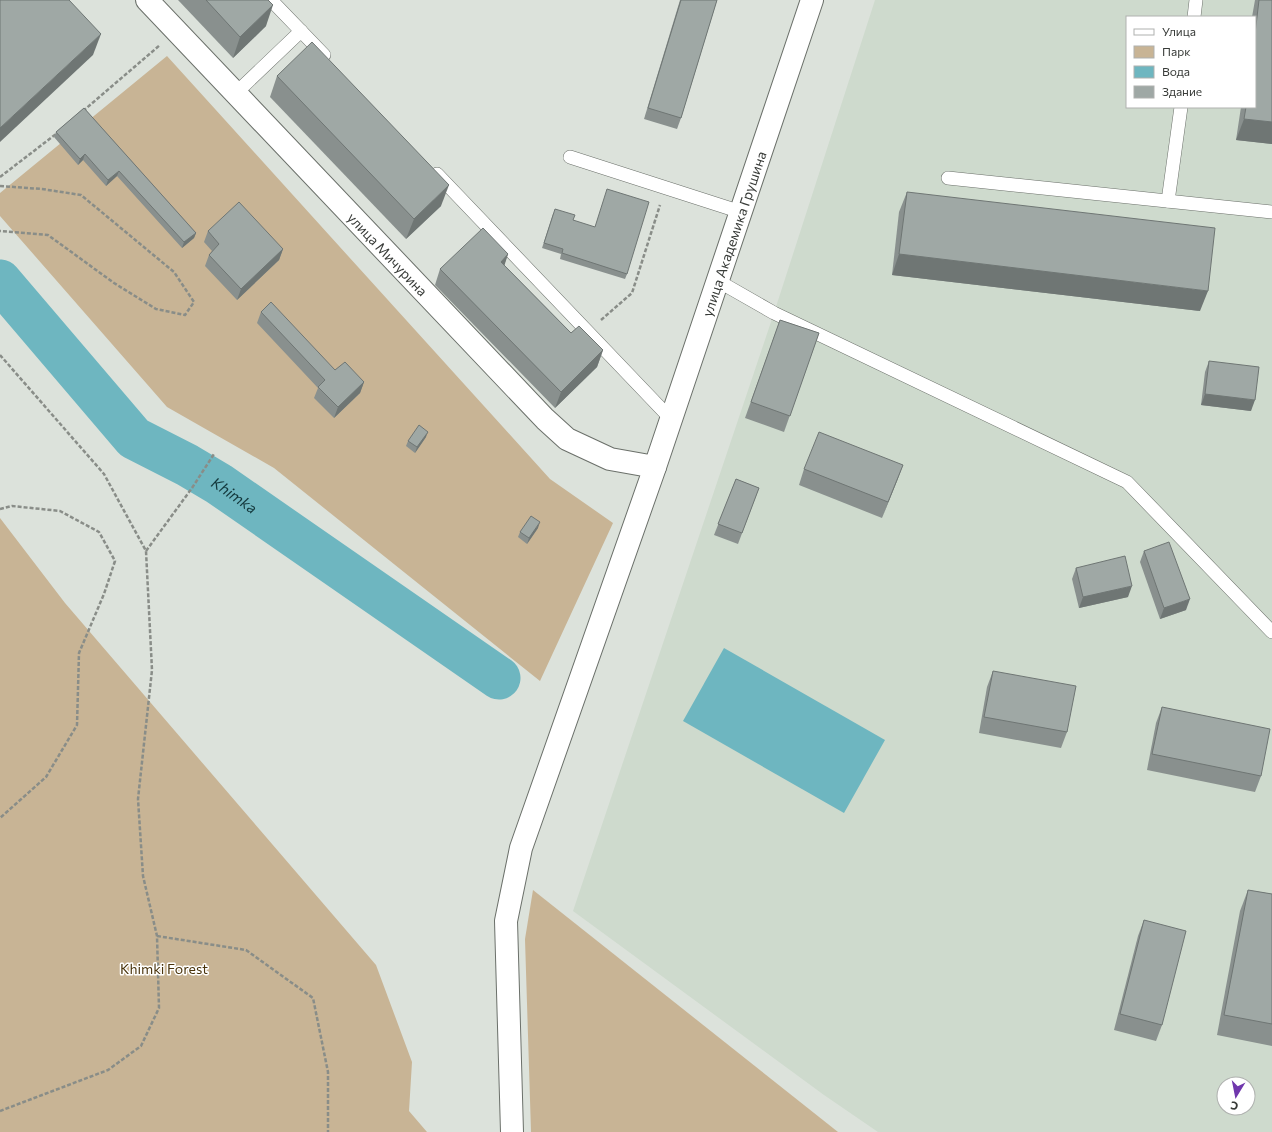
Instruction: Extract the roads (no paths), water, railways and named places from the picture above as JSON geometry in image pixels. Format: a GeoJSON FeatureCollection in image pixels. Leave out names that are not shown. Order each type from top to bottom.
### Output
{"type":"FeatureCollection","features":[{"type":"Feature","properties":{"kind":"street","name":"улица Мичурина"},"geometry":{"type":"LineString","coordinates":[[147,0],[545,419],[567,439],[610,459],[654,467]]}},
{"type":"Feature","properties":{"kind":"street","name":"улица Академика Грушина"},"geometry":{"type":"LineString","coordinates":[[512,1132],[506,921],[520,855],[718,282],[812,0]]}},
{"type":"Feature","properties":{"kind":"lane"},"geometry":{"type":"LineString","coordinates":[[271,0],[334,66]]}},
{"type":"Feature","properties":{"kind":"lane"},"geometry":{"type":"LineString","coordinates":[[1194,16],[1196,0]]}},
{"type":"Feature","properties":{"kind":"lane"},"geometry":{"type":"LineString","coordinates":[[236,93],[301,31]]}},
{"type":"Feature","properties":{"kind":"lane"},"geometry":{"type":"LineString","coordinates":[[1168,201],[1182,108]]}},
{"type":"Feature","properties":{"kind":"lane"},"geometry":{"type":"LineString","coordinates":[[570,157],[741,212]]}},
{"type":"Feature","properties":{"kind":"lane"},"geometry":{"type":"LineString","coordinates":[[428,164],[671,419]]}},
{"type":"Feature","properties":{"kind":"lane"},"geometry":{"type":"LineString","coordinates":[[948,178],[1272,212]]}},
{"type":"Feature","properties":{"kind":"lane"},"geometry":{"type":"LineString","coordinates":[[718,282],[774,313],[1127,482],[1272,632]]}},
{"type":"Feature","properties":{"kind":"water"},"geometry":{"type":"Polygon","coordinates":[[[724,648],[885,740],[844,813],[683,721],[724,648]]]}},
{"type":"Feature","properties":{"kind":"waterway","name":"Khimka"},"geometry":{"type":"LineString","coordinates":[[0,281],[134,438],[187,465],[219,484],[499,678]]}},
{"type":"Feature","properties":{"kind":"park label","name":"Khimki Forest"},"geometry":{"type":"Point","coordinates":[164,968]}}]}
